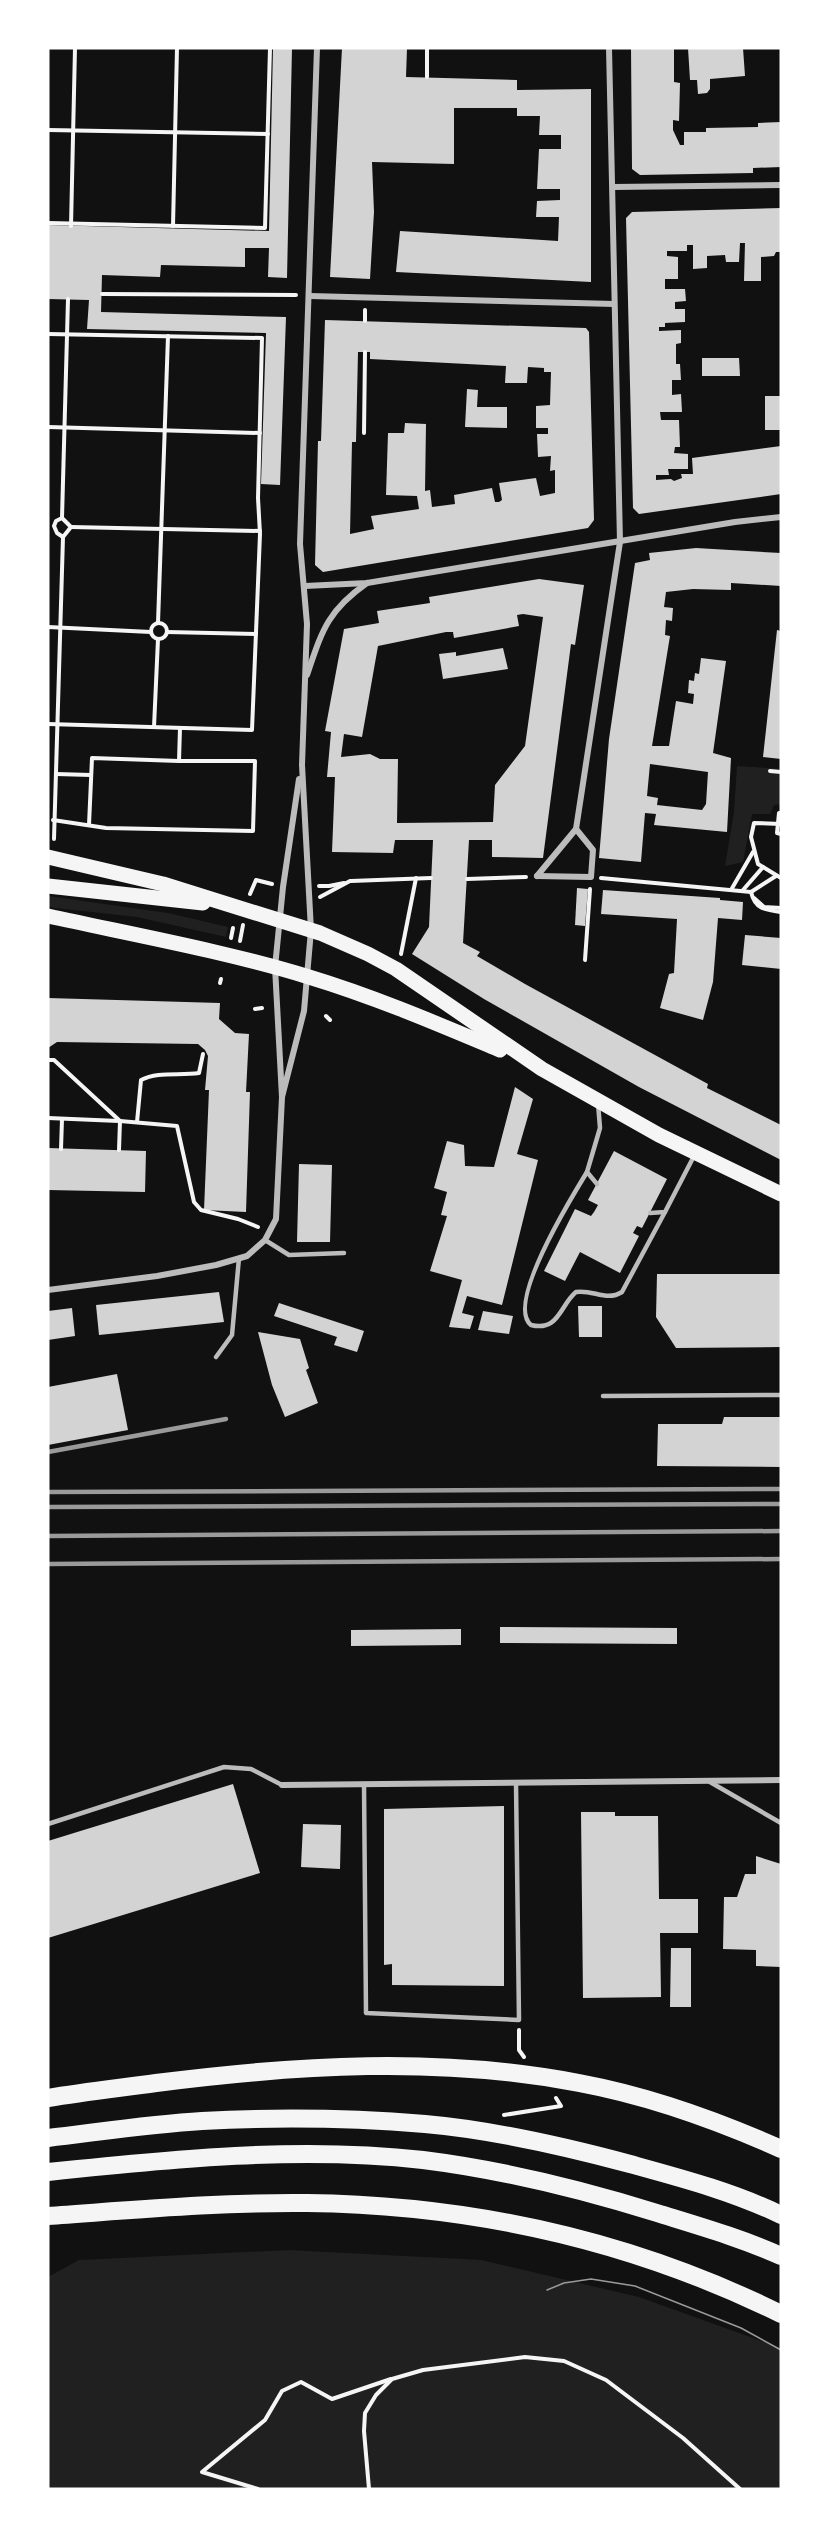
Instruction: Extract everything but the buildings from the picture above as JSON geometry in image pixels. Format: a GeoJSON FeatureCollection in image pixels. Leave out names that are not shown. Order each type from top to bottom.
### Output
{"type":"FeatureCollection","features":[{"type":"Feature","properties":{"kind":"highway"},"geometry":{"type":"LineString","coordinates":[[48,2098],[195,2078],[309,2067],[363,2065],[456,2067],[528,2074],[633,2095],[686,2110],[781,2149]]}},
{"type":"Feature","properties":{"kind":"highway"},"geometry":{"type":"LineString","coordinates":[[48,2138],[202,2121],[339,2119],[426,2124],[511,2136],[585,2152],[669,2175],[760,2205],[781,2215]]}},
{"type":"Feature","properties":{"kind":"highway"},"geometry":{"type":"LineString","coordinates":[[48,2172],[203,2156],[339,2155],[422,2160],[505,2172],[588,2191],[747,2241],[781,2256]]}},
{"type":"Feature","properties":{"kind":"highway"},"geometry":{"type":"LineString","coordinates":[[48,2216],[270,2203],[351,2204],[445,2212],[555,2232],[607,2245],[709,2281],[781,2314]]}},
{"type":"Feature","properties":{"kind":"main road"},"geometry":{"type":"LineString","coordinates":[[48,857],[163,884],[227,906],[311,930],[396,969],[528,1061],[695,1153],[781,1194]]}},
{"type":"Feature","properties":{"kind":"main road"},"geometry":{"type":"LineString","coordinates":[[48,886],[227,906]]}},
{"type":"Feature","properties":{"kind":"main road"},"geometry":{"type":"LineString","coordinates":[[48,916],[309,976],[413,1014],[528,1061]]}},
{"type":"Feature","properties":{"kind":"street"},"geometry":{"type":"LineString","coordinates":[[282,1097],[302,1026],[309,976],[311,930],[302,765],[307,624],[300,544],[317,48]]}},
{"type":"Feature","properties":{"kind":"street"},"geometry":{"type":"LineString","coordinates":[[537,876],[576,829],[620,542],[609,48]]}},
{"type":"Feature","properties":{"kind":"street"},"geometry":{"type":"LineString","coordinates":[[613,186],[781,185]]}},
{"type":"Feature","properties":{"kind":"street"},"geometry":{"type":"LineString","coordinates":[[310,296],[614,304]]}},
{"type":"Feature","properties":{"kind":"street"},"geometry":{"type":"LineString","coordinates":[[305,586],[367,583],[735,522],[781,518]]}},
{"type":"Feature","properties":{"kind":"street"},"geometry":{"type":"LineString","coordinates":[[305,680],[327,621],[349,596],[367,583]]}},
{"type":"Feature","properties":{"kind":"street"},"geometry":{"type":"LineString","coordinates":[[48,1290],[157,1276],[216,1265],[247,1256],[265,1240],[276,1219],[282,1097],[275,967],[279,920],[302,765]]}},
{"type":"Feature","properties":{"kind":"street"},"geometry":{"type":"LineString","coordinates":[[537,876],[591,877],[593,850],[576,829]]}},
{"type":"Feature","properties":{"kind":"street"},"geometry":{"type":"LineString","coordinates":[[282,1785],[781,1780]]}},
{"type":"Feature","properties":{"kind":"lane"},"geometry":{"type":"LineString","coordinates":[[598,1101],[600,1128],[587,1172],[547,1242],[530,1286],[524,1315],[531,1325],[544,1326],[554,1322],[576,1292],[583,1291],[608,1297],[622,1292],[695,1153]]}},
{"type":"Feature","properties":{"kind":"lane"},"geometry":{"type":"LineString","coordinates":[[587,1172],[597,1184]]}},
{"type":"Feature","properties":{"kind":"lane"},"geometry":{"type":"LineString","coordinates":[[650,1213],[665,1212]]}},
{"type":"Feature","properties":{"kind":"lane"},"geometry":{"type":"LineString","coordinates":[[265,1240],[289,1255],[344,1253]]}},
{"type":"Feature","properties":{"kind":"lane"},"geometry":{"type":"LineString","coordinates":[[216,1356],[232,1335],[239,1258]]}},
{"type":"Feature","properties":{"kind":"lane"},"geometry":{"type":"LineString","coordinates":[[603,1396],[781,1395]]}},
{"type":"Feature","properties":{"kind":"lane"},"geometry":{"type":"LineString","coordinates":[[48,1824],[224,1767],[251,1769],[282,1785]]}},
{"type":"Feature","properties":{"kind":"lane"},"geometry":{"type":"LineString","coordinates":[[710,1782],[781,1823]]}},
{"type":"Feature","properties":{"kind":"lane"},"geometry":{"type":"LineString","coordinates":[[364,1784],[366,2013],[519,2020],[516,1783]]}},
{"type":"Feature","properties":{"kind":"path"},"geometry":{"type":"LineString","coordinates":[[71,225],[75,48]]}},
{"type":"Feature","properties":{"kind":"path"},"geometry":{"type":"LineString","coordinates":[[173,226],[177,48]]}},
{"type":"Feature","properties":{"kind":"path"},"geometry":{"type":"LineString","coordinates":[[48,223],[265,228],[270,48]]}},
{"type":"Feature","properties":{"kind":"path"},"geometry":{"type":"LineString","coordinates":[[427,48],[427,77]]}},
{"type":"Feature","properties":{"kind":"path"},"geometry":{"type":"LineString","coordinates":[[48,130],[268,134]]}},
{"type":"Feature","properties":{"kind":"path"},"geometry":{"type":"LineString","coordinates":[[102,294],[310,296]]}},
{"type":"Feature","properties":{"kind":"path"},"geometry":{"type":"LineString","coordinates":[[68,299],[62,518],[71,527],[260,531]]}},
{"type":"Feature","properties":{"kind":"path"},"geometry":{"type":"LineString","coordinates":[[48,334],[262,338],[260,531],[252,730],[48,724]]}},
{"type":"Feature","properties":{"kind":"path"},"geometry":{"type":"LineString","coordinates":[[158,623],[168,336]]}},
{"type":"Feature","properties":{"kind":"path"},"geometry":{"type":"LineString","coordinates":[[364,433],[365,352]]}},
{"type":"Feature","properties":{"kind":"path"},"geometry":{"type":"LineString","coordinates":[[48,428],[260,433]]}},
{"type":"Feature","properties":{"kind":"path"},"geometry":{"type":"LineString","coordinates":[[62,518],[56,521],[54,526],[57,533],[63,537]]}},
{"type":"Feature","properties":{"kind":"path"},"geometry":{"type":"LineString","coordinates":[[48,526],[54,526]]}},
{"type":"Feature","properties":{"kind":"path"},"geometry":{"type":"LineString","coordinates":[[54,839],[63,537],[71,527]]}},
{"type":"Feature","properties":{"kind":"path"},"geometry":{"type":"LineString","coordinates":[[150,632],[151,627],[158,623]]}},
{"type":"Feature","properties":{"kind":"path"},"geometry":{"type":"LineString","coordinates":[[158,623],[166,627],[167,632],[166,636],[158,639]]}},
{"type":"Feature","properties":{"kind":"path"},"geometry":{"type":"LineString","coordinates":[[48,627],[150,632],[158,639]]}},
{"type":"Feature","properties":{"kind":"path"},"geometry":{"type":"LineString","coordinates":[[167,632],[256,634]]}},
{"type":"Feature","properties":{"kind":"path"},"geometry":{"type":"LineString","coordinates":[[154,727],[158,639]]}},
{"type":"Feature","properties":{"kind":"path"},"geometry":{"type":"LineString","coordinates":[[179,761],[180,728]]}},
{"type":"Feature","properties":{"kind":"path"},"geometry":{"type":"LineString","coordinates":[[53,820],[106,828],[253,831],[255,761],[92,758],[89,825]]}},
{"type":"Feature","properties":{"kind":"path"},"geometry":{"type":"LineString","coordinates":[[770,771],[781,772]]}},
{"type":"Feature","properties":{"kind":"path"},"geometry":{"type":"LineString","coordinates":[[56,774],[91,775]]}},
{"type":"Feature","properties":{"kind":"path"},"geometry":{"type":"LineString","coordinates":[[781,813],[779,813],[780,824],[777,834],[781,834]]}},
{"type":"Feature","properties":{"kind":"path"},"geometry":{"type":"LineString","coordinates":[[585,960],[591,877],[751,892],[779,877],[758,864],[750,837],[754,823],[780,824]]}},
{"type":"Feature","properties":{"kind":"path"},"geometry":{"type":"LineString","coordinates":[[731,890],[753,852]]}},
{"type":"Feature","properties":{"kind":"path"},"geometry":{"type":"LineString","coordinates":[[742,891],[763,867]]}},
{"type":"Feature","properties":{"kind":"path"},"geometry":{"type":"LineString","coordinates":[[467,879],[537,876]]}},
{"type":"Feature","properties":{"kind":"path"},"geometry":{"type":"LineString","coordinates":[[396,969],[405,943],[416,878]]}},
{"type":"Feature","properties":{"kind":"path"},"geometry":{"type":"LineString","coordinates":[[318,885],[329,886],[351,881],[431,878]]}},
{"type":"Feature","properties":{"kind":"path"},"geometry":{"type":"LineString","coordinates":[[751,892],[754,904],[762,909],[781,910]]}},
{"type":"Feature","properties":{"kind":"path"},"geometry":{"type":"LineString","coordinates":[[231,938],[234,928]]}},
{"type":"Feature","properties":{"kind":"path"},"geometry":{"type":"LineString","coordinates":[[255,1009],[262,1008]]}},
{"type":"Feature","properties":{"kind":"path"},"geometry":{"type":"LineString","coordinates":[[326,1016],[330,1020]]}},
{"type":"Feature","properties":{"kind":"path"},"geometry":{"type":"LineString","coordinates":[[136,1122],[141,1080],[151,1074],[181,1076],[199,1073],[203,1054]]}},
{"type":"Feature","properties":{"kind":"path"},"geometry":{"type":"LineString","coordinates":[[48,1060],[54,1060],[120,1121],[119,1150]]}},
{"type":"Feature","properties":{"kind":"path"},"geometry":{"type":"LineString","coordinates":[[48,1118],[177,1126],[194,1202],[201,1210],[238,1219],[269,1233]]}},
{"type":"Feature","properties":{"kind":"path"},"geometry":{"type":"LineString","coordinates":[[61,1149],[62,1119]]}},
{"type":"Feature","properties":{"kind":"path"},"geometry":{"type":"LineString","coordinates":[[519,2020],[519,2050],[526,2059]]}},
{"type":"Feature","properties":{"kind":"path"},"geometry":{"type":"LineString","coordinates":[[494,2116],[561,2106],[554,2096]]}},
{"type":"Feature","properties":{"kind":"path"},"geometry":{"type":"LineString","coordinates":[[258,2489],[202,2472],[264,2420],[282,2391],[302,2382],[332,2399],[423,2370],[525,2357],[564,2361],[606,2380],[683,2438],[740,2489]]}},
{"type":"Feature","properties":{"kind":"path"},"geometry":{"type":"LineString","coordinates":[[369,2489],[364,2431],[365,2413],[376,2395],[392,2379]]}},
{"type":"Feature","properties":{"kind":"shaded area"},"geometry":{"type":"Polygon","coordinates":[[[737,766],[781,769],[781,804],[774,805],[770,814],[752,814],[743,862],[725,866],[734,812],[737,766]]]}},
{"type":"Feature","properties":{"kind":"shaded area"},"geometry":{"type":"Polygon","coordinates":[[[48,896],[168,913],[228,927],[226,937],[137,917],[55,908],[48,906],[48,896]]]}},
{"type":"Feature","properties":{"kind":"shaded area"},"geometry":{"type":"Polygon","coordinates":[[[289,2250],[481,2260],[639,2297],[781,2348],[781,2489],[48,2489],[48,2277],[79,2260],[289,2250]]]}},
{"type":"Feature","properties":{"kind":"tram line"},"geometry":{"type":"LineString","coordinates":[[547,2290],[564,2283],[591,2279],[635,2286],[741,2328],[781,2350]]}},
{"type":"Feature","properties":{"kind":"railway"},"geometry":{"type":"LineString","coordinates":[[48,1452],[226,1419]]}},
{"type":"Feature","properties":{"kind":"railway"},"geometry":{"type":"LineString","coordinates":[[48,1492],[781,1489]]}},
{"type":"Feature","properties":{"kind":"railway"},"geometry":{"type":"LineString","coordinates":[[48,1507],[781,1504]]}},
{"type":"Feature","properties":{"kind":"railway"},"geometry":{"type":"LineString","coordinates":[[48,1536],[781,1531]]}},
{"type":"Feature","properties":{"kind":"railway"},"geometry":{"type":"LineString","coordinates":[[48,1564],[781,1559]]}}]}
